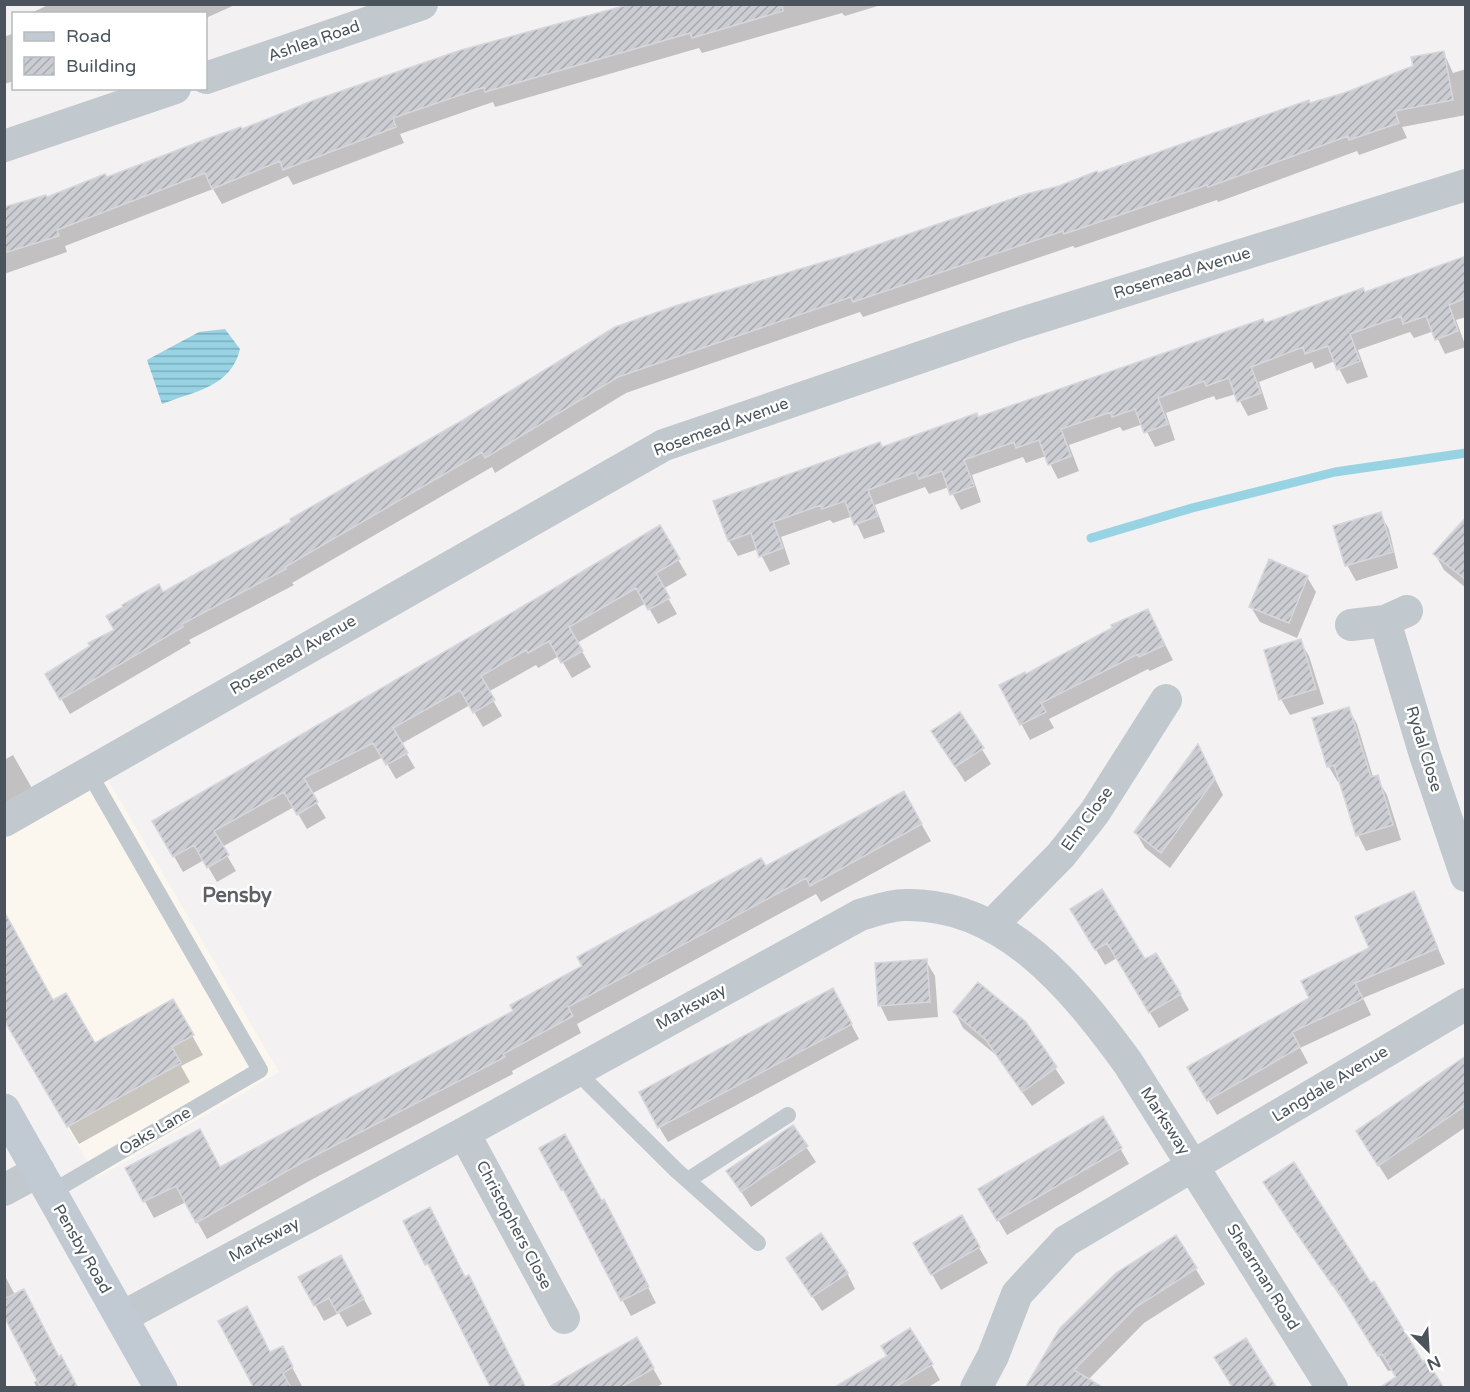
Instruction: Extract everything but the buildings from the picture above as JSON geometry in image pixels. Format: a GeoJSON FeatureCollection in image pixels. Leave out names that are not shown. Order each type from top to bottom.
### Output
{"type":"FeatureCollection","features":[{"type":"Feature","properties":{"kind":"main road","name":"Pensby Road"},"geometry":{"type":"LineString","coordinates":[[4,1110],[161,1388]]}},
{"type":"Feature","properties":{"kind":"street","name":"Ashlea Road"},"geometry":{"type":"LineString","coordinates":[[207,78],[422,4]]}},
{"type":"Feature","properties":{"kind":"street"},"geometry":{"type":"LineString","coordinates":[[4,146],[169,90]]}},
{"type":"Feature","properties":{"kind":"street","name":"Rosemead Avenue"},"geometry":{"type":"LineString","coordinates":[[4,821],[88,771],[664,445],[1009,327],[1466,185]]}},
{"type":"Feature","properties":{"kind":"street","name":"Rydal Close"},"geometry":{"type":"LineString","coordinates":[[1351,625],[1396,616],[1425,755],[1466,876]]}},
{"type":"Feature","properties":{"kind":"street","name":"Elm Close"},"geometry":{"type":"LineString","coordinates":[[993,924],[1061,855],[1095,812],[1166,700]]}},
{"type":"Feature","properties":{"kind":"street","name":"Marksway"},"geometry":{"type":"LineString","coordinates":[[122,1317],[464,1133],[860,915],[902,904],[932,905],[993,924],[1016,940],[1092,1013],[1128,1063],[1195,1167]]}},
{"type":"Feature","properties":{"kind":"street","name":"Langdale Avenue"},"geometry":{"type":"LineString","coordinates":[[976,1388],[993,1356],[1017,1294],[1066,1241],[1195,1167],[1466,1004]]}},
{"type":"Feature","properties":{"kind":"street","name":"Christophers Close"},"geometry":{"type":"LineString","coordinates":[[464,1133],[564,1318]]}},
{"type":"Feature","properties":{"kind":"street","name":"Shearman Road"},"geometry":{"type":"LineString","coordinates":[[1195,1167],[1332,1388]]}},
{"type":"Feature","properties":{"kind":"street"},"geometry":{"type":"LineString","coordinates":[[4,1190],[45,1182]]}},
{"type":"Feature","properties":{"kind":"lane","name":"Oaks Lane"},"geometry":{"type":"LineString","coordinates":[[45,1182],[260,1070],[88,771]]}},
{"type":"Feature","properties":{"kind":"lane"},"geometry":{"type":"LineString","coordinates":[[576,1071],[688,1180],[758,1243]]}},
{"type":"Feature","properties":{"kind":"lane"},"geometry":{"type":"LineString","coordinates":[[688,1180],[788,1115]]}},
{"type":"Feature","properties":{"kind":"shaded area"},"geometry":{"type":"Polygon","coordinates":[[[107,778],[279,1072],[97,1178],[5,1020],[4,838],[107,778]]]}},
{"type":"Feature","properties":{"kind":"water"},"geometry":{"type":"Polygon","coordinates":[[[225,329],[240,349],[229,372],[210,386],[162,404],[147,360],[199,332],[225,329]]]}},
{"type":"Feature","properties":{"kind":"waterway"},"geometry":{"type":"LineString","coordinates":[[1091,538],[1192,508],[1335,472],[1466,453]]}},
{"type":"Feature","properties":{"kind":"district","name":"Pensby"},"geometry":{"type":"Point","coordinates":[237,896]}}]}
